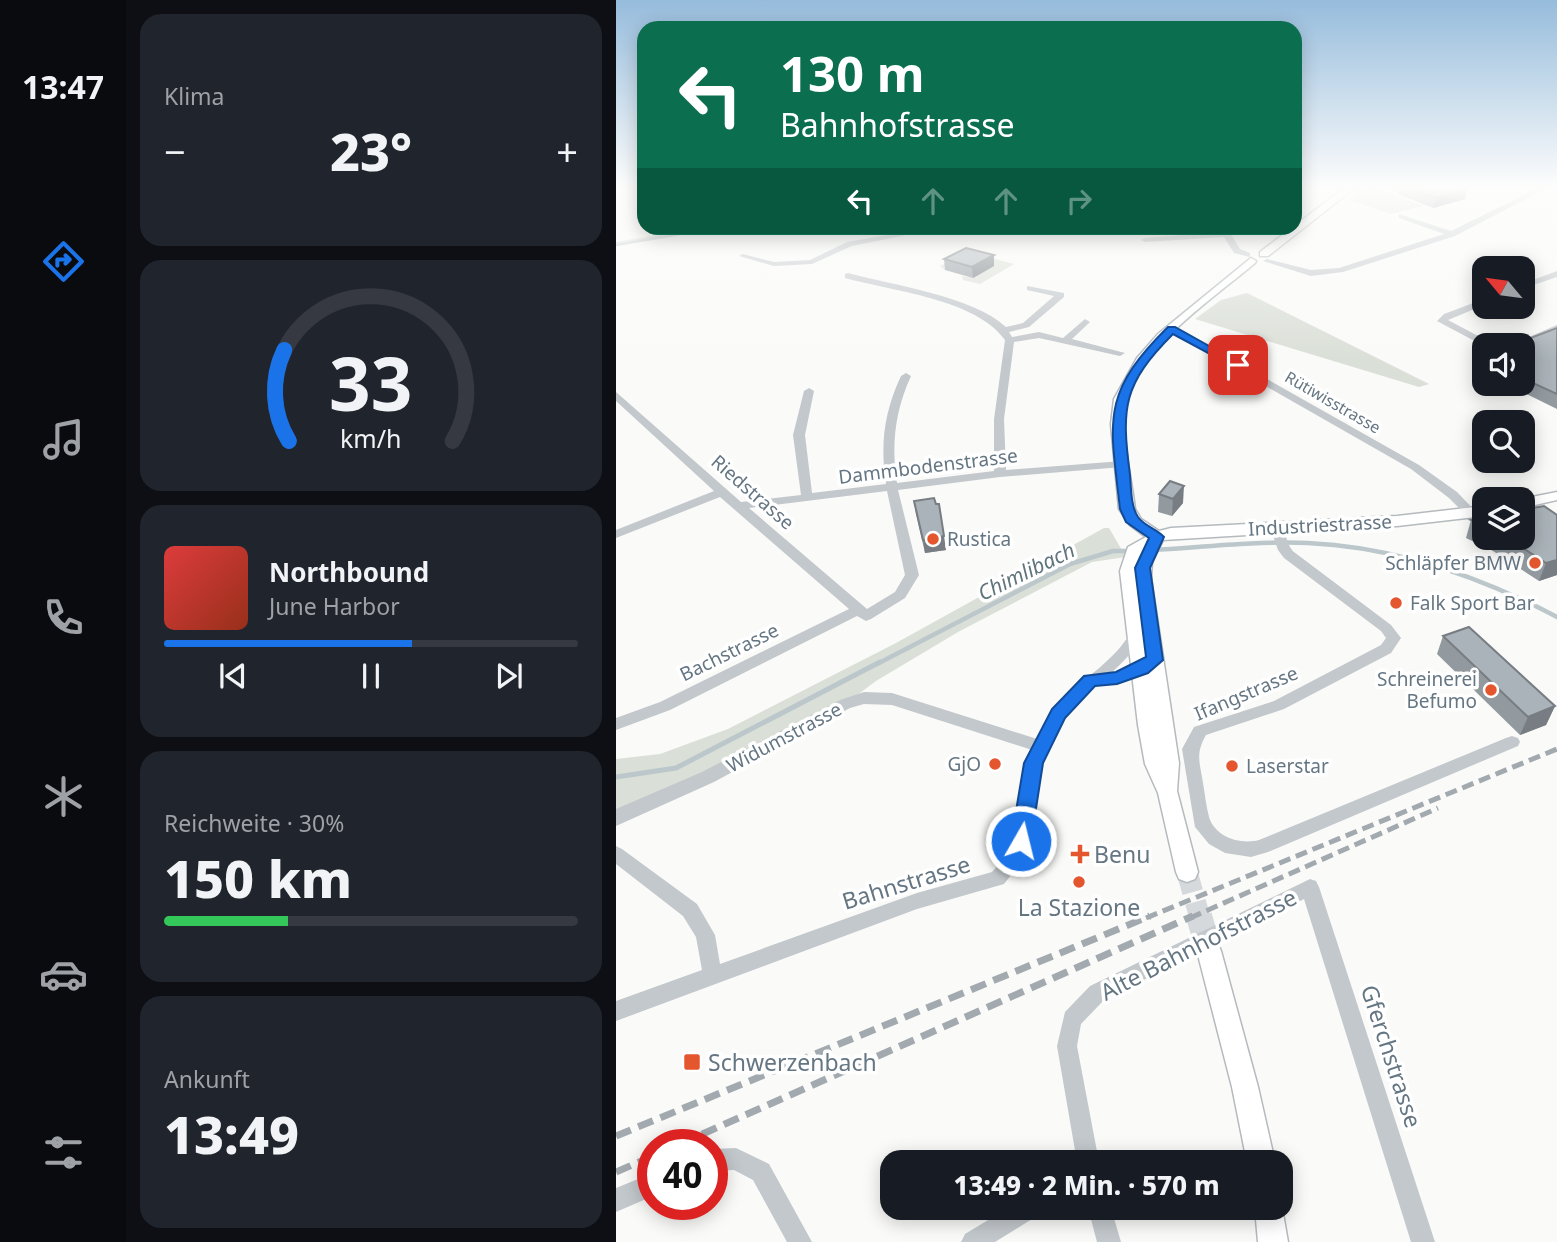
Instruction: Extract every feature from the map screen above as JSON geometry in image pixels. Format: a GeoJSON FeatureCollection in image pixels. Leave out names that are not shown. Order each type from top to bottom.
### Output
{"type":"FeatureCollection","features":[{"type":"Feature","properties":{"kind":"main road"},"geometry":{"type":"LineString","coordinates":[[1168,793],[1169,763],[1151,668],[1143,578],[1145,548],[1127,509],[1118,424],[1122,399],[1143,358],[1172,329],[1249,258],[1265,257],[1281,244]]}},
{"type":"Feature","properties":{"kind":"main road"},"geometry":{"type":"LineString","coordinates":[[1535,501],[1557,496]]}},
{"type":"Feature","properties":{"kind":"main road","name":"Industriestrasse"},"geometry":{"type":"LineString","coordinates":[[1145,548],[1171,533],[1280,538],[1472,513]]}},
{"type":"Feature","properties":{"kind":"main road"},"geometry":{"type":"LineString","coordinates":[[1145,548],[1128,571],[1136,637],[1151,668],[1145,701],[1155,764],[1168,793],[1187,872]]}},
{"type":"Feature","properties":{"kind":"main road"},"geometry":{"type":"LineString","coordinates":[[1209,951],[1245,1087],[1258,1150]]}},
{"type":"Feature","properties":{"kind":"main road"},"geometry":{"type":"LineString","coordinates":[[1270,1220],[1273,1242]]}},
{"type":"Feature","properties":{"kind":"street"},"geometry":{"type":"LineString","coordinates":[[743,256],[774,264],[813,264],[850,244]]}},
{"type":"Feature","properties":{"kind":"street"},"geometry":{"type":"LineString","coordinates":[[1232,244],[1237,251],[1249,258]]}},
{"type":"Feature","properties":{"kind":"street"},"geometry":{"type":"LineString","coordinates":[[1265,257],[1300,271],[1327,273],[1420,244]]}},
{"type":"Feature","properties":{"kind":"street"},"geometry":{"type":"LineString","coordinates":[[1535,282],[1557,274]]}},
{"type":"Feature","properties":{"kind":"street"},"geometry":{"type":"LineString","coordinates":[[848,276],[979,311],[1008,335],[1034,335],[1120,353]]}},
{"type":"Feature","properties":{"kind":"street"},"geometry":{"type":"LineString","coordinates":[[1008,335],[1026,325],[1061,295],[1030,288]]}},
{"type":"Feature","properties":{"kind":"street"},"geometry":{"type":"LineString","coordinates":[[1472,307],[1447,316],[1442,321],[1472,336]]}},
{"type":"Feature","properties":{"kind":"street"},"geometry":{"type":"LineString","coordinates":[[1065,341],[1085,322]]}},
{"type":"Feature","properties":{"kind":"street"},"geometry":{"type":"LineString","coordinates":[[1535,337],[1557,328]]}},
{"type":"Feature","properties":{"kind":"street","name":"Rütiwisstrasse"},"geometry":{"type":"LineString","coordinates":[[1172,329],[1415,467],[1472,508]]}},
{"type":"Feature","properties":{"kind":"street"},"geometry":{"type":"LineString","coordinates":[[1000,474],[999,419],[1008,335]]}},
{"type":"Feature","properties":{"kind":"street","name":"Bachstrasse"},"geometry":{"type":"LineString","coordinates":[[616,724],[665,706],[896,599],[909,585],[912,575],[892,489],[888,451],[892,411],[906,376]]}},
{"type":"Feature","properties":{"kind":"street"},"geometry":{"type":"LineString","coordinates":[[807,498],[799,435],[809,391]]}},
{"type":"Feature","properties":{"kind":"street","name":"Riedstrasse"},"geometry":{"type":"LineString","coordinates":[[619,401],[862,613]]}},
{"type":"Feature","properties":{"kind":"street","name":"Dammbodenstrasse"},"geometry":{"type":"LineString","coordinates":[[739,506],[1000,474],[1122,464]]}},
{"type":"Feature","properties":{"kind":"street"},"geometry":{"type":"LineString","coordinates":[[616,534],[722,492]]}},
{"type":"Feature","properties":{"kind":"street","name":"Ifangstrasse"},"geometry":{"type":"LineString","coordinates":[[1280,538],[1394,638],[1386,649],[1279,705],[1200,731],[1190,749],[1201,821],[1214,839],[1238,849],[1262,848],[1512,742]]}},
{"type":"Feature","properties":{"kind":"street"},"geometry":{"type":"LineString","coordinates":[[1136,637],[1113,671],[1145,701]]}},
{"type":"Feature","properties":{"kind":"street","name":"Bahnstrasse"},"geometry":{"type":"LineString","coordinates":[[616,1011],[917,901],[999,878],[1018,855],[1034,763],[1058,714],[1090,681],[1113,671],[1151,668]]}},
{"type":"Feature","properties":{"kind":"street","name":"Widumstrasse"},"geometry":{"type":"LineString","coordinates":[[616,820],[622,814],[708,777],[845,704],[864,698],[892,699],[1040,746]]}},
{"type":"Feature","properties":{"kind":"street"},"geometry":{"type":"LineString","coordinates":[[616,854],[690,910],[705,935],[713,975]]}},
{"type":"Feature","properties":{"kind":"street","name":"Alte Bahnhofstrasse"},"geometry":{"type":"LineString","coordinates":[[1086,1150],[1067,1046],[1073,1019],[1097,993],[1310,887]]}},
{"type":"Feature","properties":{"kind":"street","name":"Gferchstrasse"},"geometry":{"type":"LineString","coordinates":[[1310,887],[1423,1242]]}},
{"type":"Feature","properties":{"kind":"street"},"geometry":{"type":"LineString","coordinates":[[728,1159],[736,1159],[761,1172],[800,1242]]}},
{"type":"Feature","properties":{"kind":"street"},"geometry":{"type":"LineString","coordinates":[[616,1200],[637,1191]]}},
{"type":"Feature","properties":{"kind":"street"},"geometry":{"type":"LineString","coordinates":[[973,1242],[1009,1220]]}},
{"type":"Feature","properties":{"kind":"street"},"geometry":{"type":"LineString","coordinates":[[1103,1220],[1109,1242]]}},
{"type":"Feature","properties":{"kind":"shaded area"},"geometry":{"type":"Polygon","coordinates":[[[969,252],[1014,264],[980,284],[963,280],[962,276],[973,278],[993,266],[957,262],[945,270],[940,266],[969,252]]]}},
{"type":"Feature","properties":{"kind":"shaded area"},"geometry":{"type":"Polygon","coordinates":[[[1247,293],[1429,384],[1419,387],[1195,319],[1221,300],[1247,293]]]}},
{"type":"Feature","properties":{"kind":"shaded area"},"geometry":{"type":"Polygon","coordinates":[[[1104,528],[1109,528],[1126,557],[1092,562],[958,632],[876,681],[845,704],[616,819],[616,759],[660,754],[728,729],[896,643],[1104,528]]]}},
{"type":"Feature","properties":{"kind":"building"},"geometry":{"type":"Polygon","coordinates":[[[966,248],[994,255],[972,267],[944,259],[966,248]]]}},
{"type":"Feature","properties":{"kind":"building"},"geometry":{"type":"Polygon","coordinates":[[[1557,328],[1557,394],[1535,384],[1535,336],[1557,328]]]}},
{"type":"Feature","properties":{"kind":"building"},"geometry":{"type":"Polygon","coordinates":[[[1170,481],[1184,486],[1173,499],[1159,494],[1170,481]]]}},
{"type":"Feature","properties":{"kind":"building","name":"Rustica"},"geometry":{"type":"Polygon","coordinates":[[[934,498],[936,504],[939,504],[944,536],[923,540],[914,501],[934,498]]]}},
{"type":"Feature","properties":{"kind":"building"},"geometry":{"type":"Polygon","coordinates":[[[1544,506],[1557,515],[1557,560],[1546,563],[1526,550],[1535,550],[1535,508],[1544,506]]]}},
{"type":"Feature","properties":{"kind":"building"},"geometry":{"type":"Polygon","coordinates":[[[1469,627],[1555,706],[1528,717],[1443,636],[1469,627]]]}},
{"type":"Feature","properties":{"kind":"waterway","name":"Chimlibach"},"geometry":{"type":"LineString","coordinates":[[616,245],[622,244]]}},
{"type":"Feature","properties":{"kind":"waterway","name":"Chimlibach"},"geometry":{"type":"LineString","coordinates":[[1153,550],[1289,543],[1373,550],[1437,566],[1498,589],[1557,617]]}},
{"type":"Feature","properties":{"kind":"waterway","name":"Chimlibach"},"geometry":{"type":"LineString","coordinates":[[877,664],[1070,564],[1113,551],[1130,551]]}},
{"type":"Feature","properties":{"kind":"waterway","name":"Chimlibach"},"geometry":{"type":"LineString","coordinates":[[616,777],[676,768],[880,662]]}},
{"type":"Feature","properties":{"kind":"tunnel"},"geometry":{"type":"LineString","coordinates":[[1187,872],[1200,918]]}},
{"type":"Feature","properties":{"kind":"tunnel"},"geometry":{"type":"LineString","coordinates":[[1199,916],[1209,951]]}},
{"type":"Feature","properties":{"kind":"railway"},"geometry":{"type":"LineString","coordinates":[[1146,918],[1557,749]]}},
{"type":"Feature","properties":{"kind":"railway"},"geometry":{"type":"LineString","coordinates":[[1190,918],[1438,808]]}},
{"type":"Feature","properties":{"kind":"railway"},"geometry":{"type":"LineString","coordinates":[[616,1136],[1150,916]]}},
{"type":"Feature","properties":{"kind":"railway"},"geometry":{"type":"LineString","coordinates":[[714,1129],[1193,916]]}},
{"type":"Feature","properties":{"kind":"railway"},"geometry":{"type":"LineString","coordinates":[[616,1172],[637,1163]]}},
{"type":"Feature","properties":{"kind":"place","name":"Rustica"},"geometry":{"type":"Point","coordinates":[933,539]}},
{"type":"Feature","properties":{"kind":"place","name":"Schläpfer BMW"},"geometry":{"type":"Point","coordinates":[1535,563]}},
{"type":"Feature","properties":{"kind":"place","name":"Falk Sport Bar"},"geometry":{"type":"Point","coordinates":[1396,603]}},
{"type":"Feature","properties":{"kind":"place","name":"Schreinerei Befumo"},"geometry":{"type":"Point","coordinates":[1491,690]}},
{"type":"Feature","properties":{"kind":"place","name":"GjO"},"geometry":{"type":"Point","coordinates":[995,764]}},
{"type":"Feature","properties":{"kind":"place","name":"Laserstar"},"geometry":{"type":"Point","coordinates":[1232,766]}},
{"type":"Feature","properties":{"kind":"place","name":"Benu"},"geometry":{"type":"Point","coordinates":[1080,854]}},
{"type":"Feature","properties":{"kind":"place","name":"La Stazione"},"geometry":{"type":"Point","coordinates":[1079,882]}},
{"type":"Feature","properties":{"kind":"place","name":"Schwerzenbach"},"geometry":{"type":"Point","coordinates":[692,1062]}},
{"type":"Feature","properties":{"kind":"route"},"geometry":{"type":"LineString","coordinates":[[1021,841],[1034,763],[1052,722],[1072,697],[1090,681],[1117,678],[1154,660],[1143,568],[1146,556],[1155,545],[1157,537],[1131,519],[1127,509],[1120,448],[1118,424],[1122,399],[1129,380],[1152,347],[1172,329],[1238,365]]}}]}
